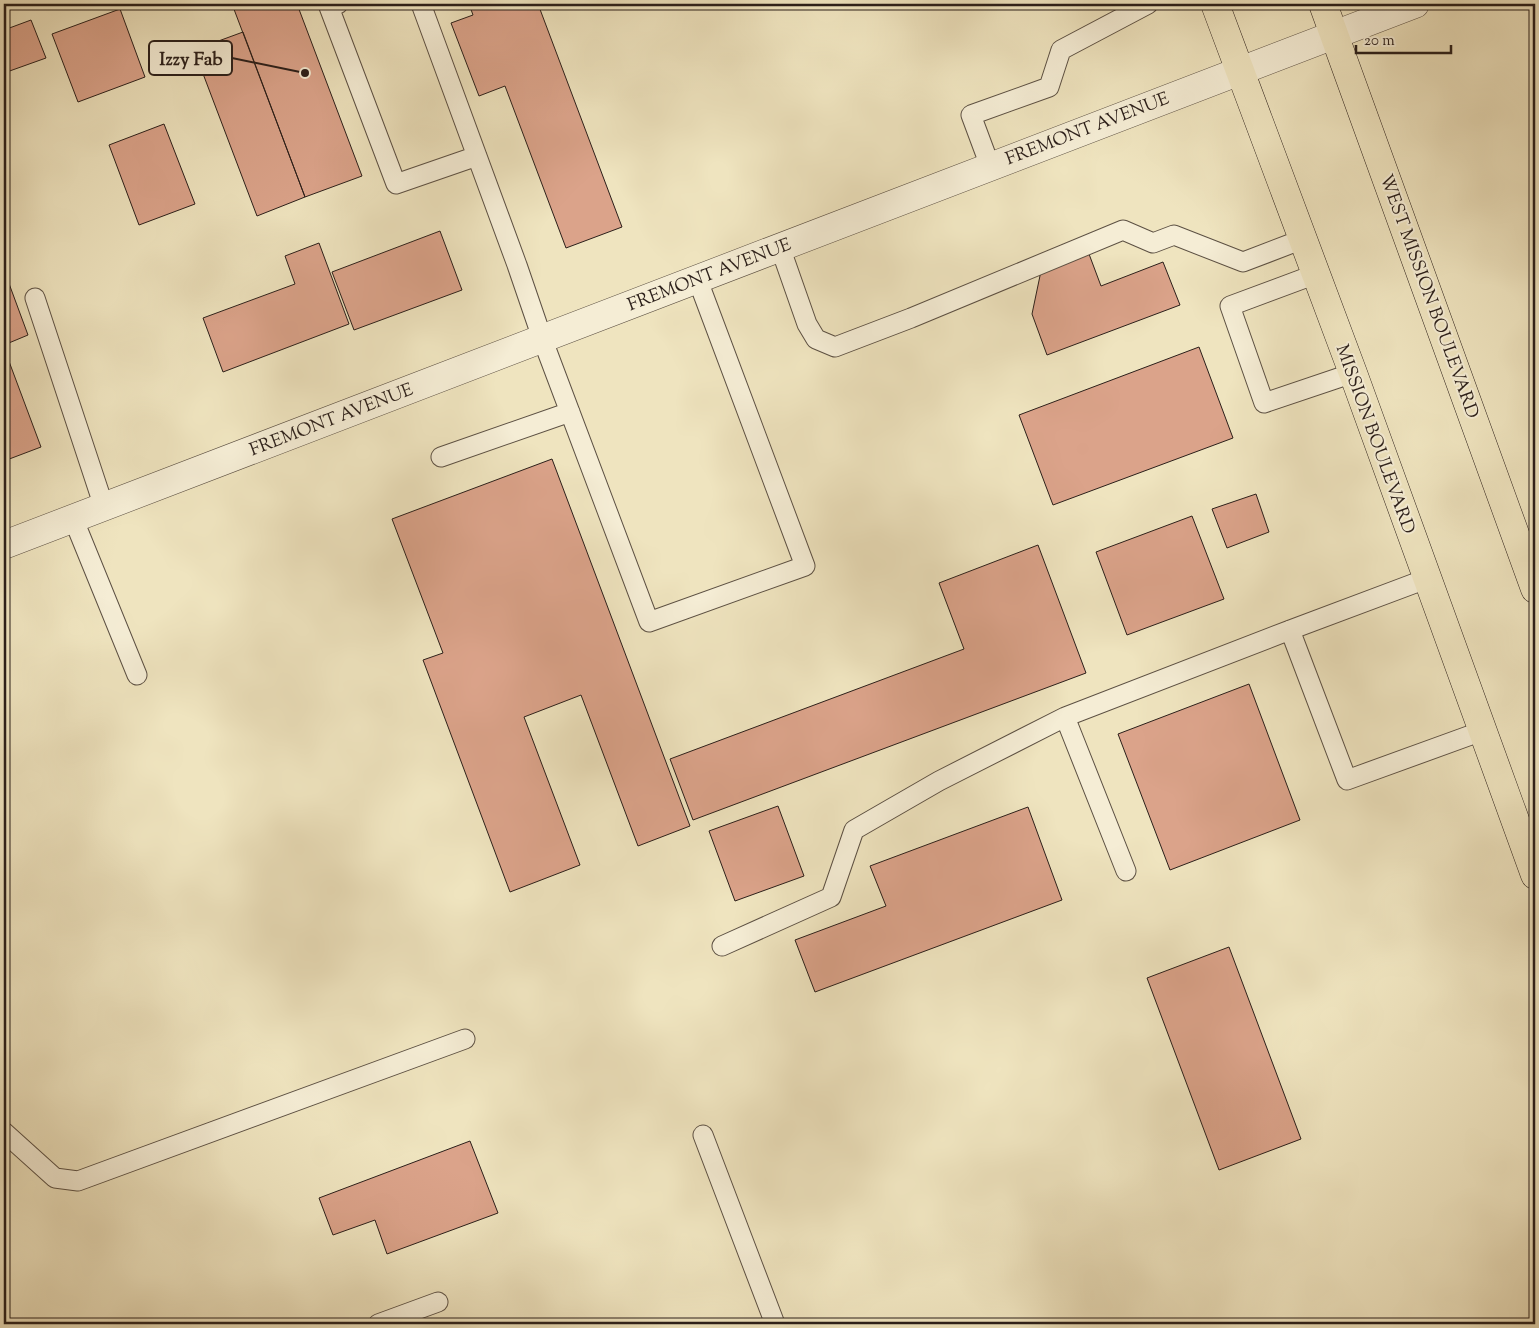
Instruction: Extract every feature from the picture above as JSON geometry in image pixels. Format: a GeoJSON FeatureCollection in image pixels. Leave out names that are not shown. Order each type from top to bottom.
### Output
{"type":"FeatureCollection","features":[{"type":"Feature","properties":{"kind":"main road","name":"MISSION BOULEVARD"},"geometry":{"type":"LineString","coordinates":[[1215,4],[1353,373],[1426,579],[1535,875]]}},
{"type":"Feature","properties":{"kind":"main road","name":"WEST MISSION BOULEVARD"},"geometry":{"type":"LineString","coordinates":[[1323,4],[1535,589]]}},
{"type":"Feature","properties":{"kind":"street","name":"FREMONT AVENUE"},"geometry":{"type":"LineString","coordinates":[[4,545],[1415,4]]}},
{"type":"Feature","properties":{"kind":"lane"},"geometry":{"type":"LineString","coordinates":[[338,4],[329,7],[396,184],[477,156]]}},
{"type":"Feature","properties":{"kind":"lane"},"geometry":{"type":"LineString","coordinates":[[421,4],[542,338],[649,622],[805,566],[697,278]]}},
{"type":"Feature","properties":{"kind":"lane"},"geometry":{"type":"LineString","coordinates":[[990,166],[971,115],[1049,87],[1061,50],[1148,4]]}},
{"type":"Feature","properties":{"kind":"lane"},"geometry":{"type":"LineString","coordinates":[[780,246],[807,324],[816,339],[835,347],[911,318],[1124,230],[1153,243],[1174,235],[1243,262],[1302,239]]}},
{"type":"Feature","properties":{"kind":"lane"},"geometry":{"type":"LineString","coordinates":[[1316,274],[1230,306],[1264,403],[1353,373]]}},
{"type":"Feature","properties":{"kind":"lane"},"geometry":{"type":"LineString","coordinates":[[35,298],[104,506]]}},
{"type":"Feature","properties":{"kind":"lane"},"geometry":{"type":"LineString","coordinates":[[441,457],[570,412]]}},
{"type":"Feature","properties":{"kind":"lane"},"geometry":{"type":"LineString","coordinates":[[73,518],[137,675]]}},
{"type":"Feature","properties":{"kind":"lane"},"geometry":{"type":"LineString","coordinates":[[722,946],[831,897],[854,830],[939,781],[1066,718],[1426,579]]}},
{"type":"Feature","properties":{"kind":"lane"},"geometry":{"type":"LineString","coordinates":[[1290,630],[1347,780],[1482,731]]}},
{"type":"Feature","properties":{"kind":"lane"},"geometry":{"type":"LineString","coordinates":[[1066,718],[1126,871]]}},
{"type":"Feature","properties":{"kind":"lane"},"geometry":{"type":"LineString","coordinates":[[4,1132],[55,1178],[78,1181],[465,1039]]}},
{"type":"Feature","properties":{"kind":"lane"},"geometry":{"type":"LineString","coordinates":[[703,1135],[774,1324]]}},
{"type":"Feature","properties":{"kind":"lane"},"geometry":{"type":"LineString","coordinates":[[378,1324],[438,1302]]}},
{"type":"Feature","properties":{"kind":"building"},"geometry":{"type":"Polygon","coordinates":[[[232,4],[297,4],[362,176],[305,197],[232,4]]]}},
{"type":"Feature","properties":{"kind":"building"},"geometry":{"type":"Polygon","coordinates":[[[469,4],[538,4],[622,227],[566,248],[505,86],[479,96],[451,23],[473,15],[469,4]]]}},
{"type":"Feature","properties":{"kind":"building"},"geometry":{"type":"Polygon","coordinates":[[[120,9],[145,77],[78,102],[52,34],[120,9]]]}},
{"type":"Feature","properties":{"kind":"building"},"geometry":{"type":"Polygon","coordinates":[[[31,20],[46,58],[4,73],[4,30],[31,20]]]}},
{"type":"Feature","properties":{"kind":"building"},"geometry":{"type":"Polygon","coordinates":[[[243,32],[305,197],[257,216],[194,50],[243,32]]]}},
{"type":"Feature","properties":{"kind":"building"},"geometry":{"type":"Polygon","coordinates":[[[164,124],[195,204],[139,225],[109,145],[164,124]]]}},
{"type":"Feature","properties":{"kind":"building"},"geometry":{"type":"Polygon","coordinates":[[[440,231],[462,290],[354,330],[332,272],[440,231]]]}},
{"type":"Feature","properties":{"kind":"building"},"geometry":{"type":"Polygon","coordinates":[[[319,243],[349,324],[223,372],[203,318],[295,284],[285,256],[319,243]]]}},
{"type":"Feature","properties":{"kind":"building"},"geometry":{"type":"Polygon","coordinates":[[[1089,254],[1101,286],[1163,262],[1180,305],[1047,355],[1032,314],[1041,271],[1089,254]]]}},
{"type":"Feature","properties":{"kind":"building"},"geometry":{"type":"Polygon","coordinates":[[[4,270],[28,335],[4,345],[4,270]]]}},
{"type":"Feature","properties":{"kind":"building"},"geometry":{"type":"Polygon","coordinates":[[[1199,347],[1233,438],[1053,505],[1019,415],[1199,347]]]}},
{"type":"Feature","properties":{"kind":"building"},"geometry":{"type":"Polygon","coordinates":[[[4,348],[41,447],[4,461],[4,348]]]}},
{"type":"Feature","properties":{"kind":"building"},"geometry":{"type":"Polygon","coordinates":[[[552,459],[690,826],[638,846],[581,695],[524,717],[580,865],[510,892],[423,660],[443,653],[392,519],[552,459]]]}},
{"type":"Feature","properties":{"kind":"building"},"geometry":{"type":"Polygon","coordinates":[[[1256,494],[1269,532],[1227,548],[1212,509],[1256,494]]]}},
{"type":"Feature","properties":{"kind":"building"},"geometry":{"type":"Polygon","coordinates":[[[1192,516],[1224,599],[1127,635],[1096,552],[1192,516]]]}},
{"type":"Feature","properties":{"kind":"building"},"geometry":{"type":"Polygon","coordinates":[[[1038,545],[1086,673],[693,820],[670,759],[964,649],[939,583],[1038,545]]]}},
{"type":"Feature","properties":{"kind":"building"},"geometry":{"type":"Polygon","coordinates":[[[1249,684],[1300,820],[1170,870],[1118,734],[1249,684]]]}},
{"type":"Feature","properties":{"kind":"building"},"geometry":{"type":"Polygon","coordinates":[[[778,806],[804,876],[735,901],[709,831],[778,806]]]}},
{"type":"Feature","properties":{"kind":"building"},"geometry":{"type":"Polygon","coordinates":[[[1028,807],[1062,900],[815,992],[795,940],[886,906],[870,866],[1028,807]]]}},
{"type":"Feature","properties":{"kind":"building"},"geometry":{"type":"Polygon","coordinates":[[[1229,947],[1301,1139],[1219,1170],[1147,978],[1229,947]]]}},
{"type":"Feature","properties":{"kind":"building"},"geometry":{"type":"Polygon","coordinates":[[[470,1141],[498,1213],[387,1254],[375,1220],[333,1235],[319,1198],[470,1141]]]}},
{"type":"Feature","properties":{"kind":"place","name":"Izzy Fab"},"geometry":{"type":"Point","coordinates":[305,73]}}]}
